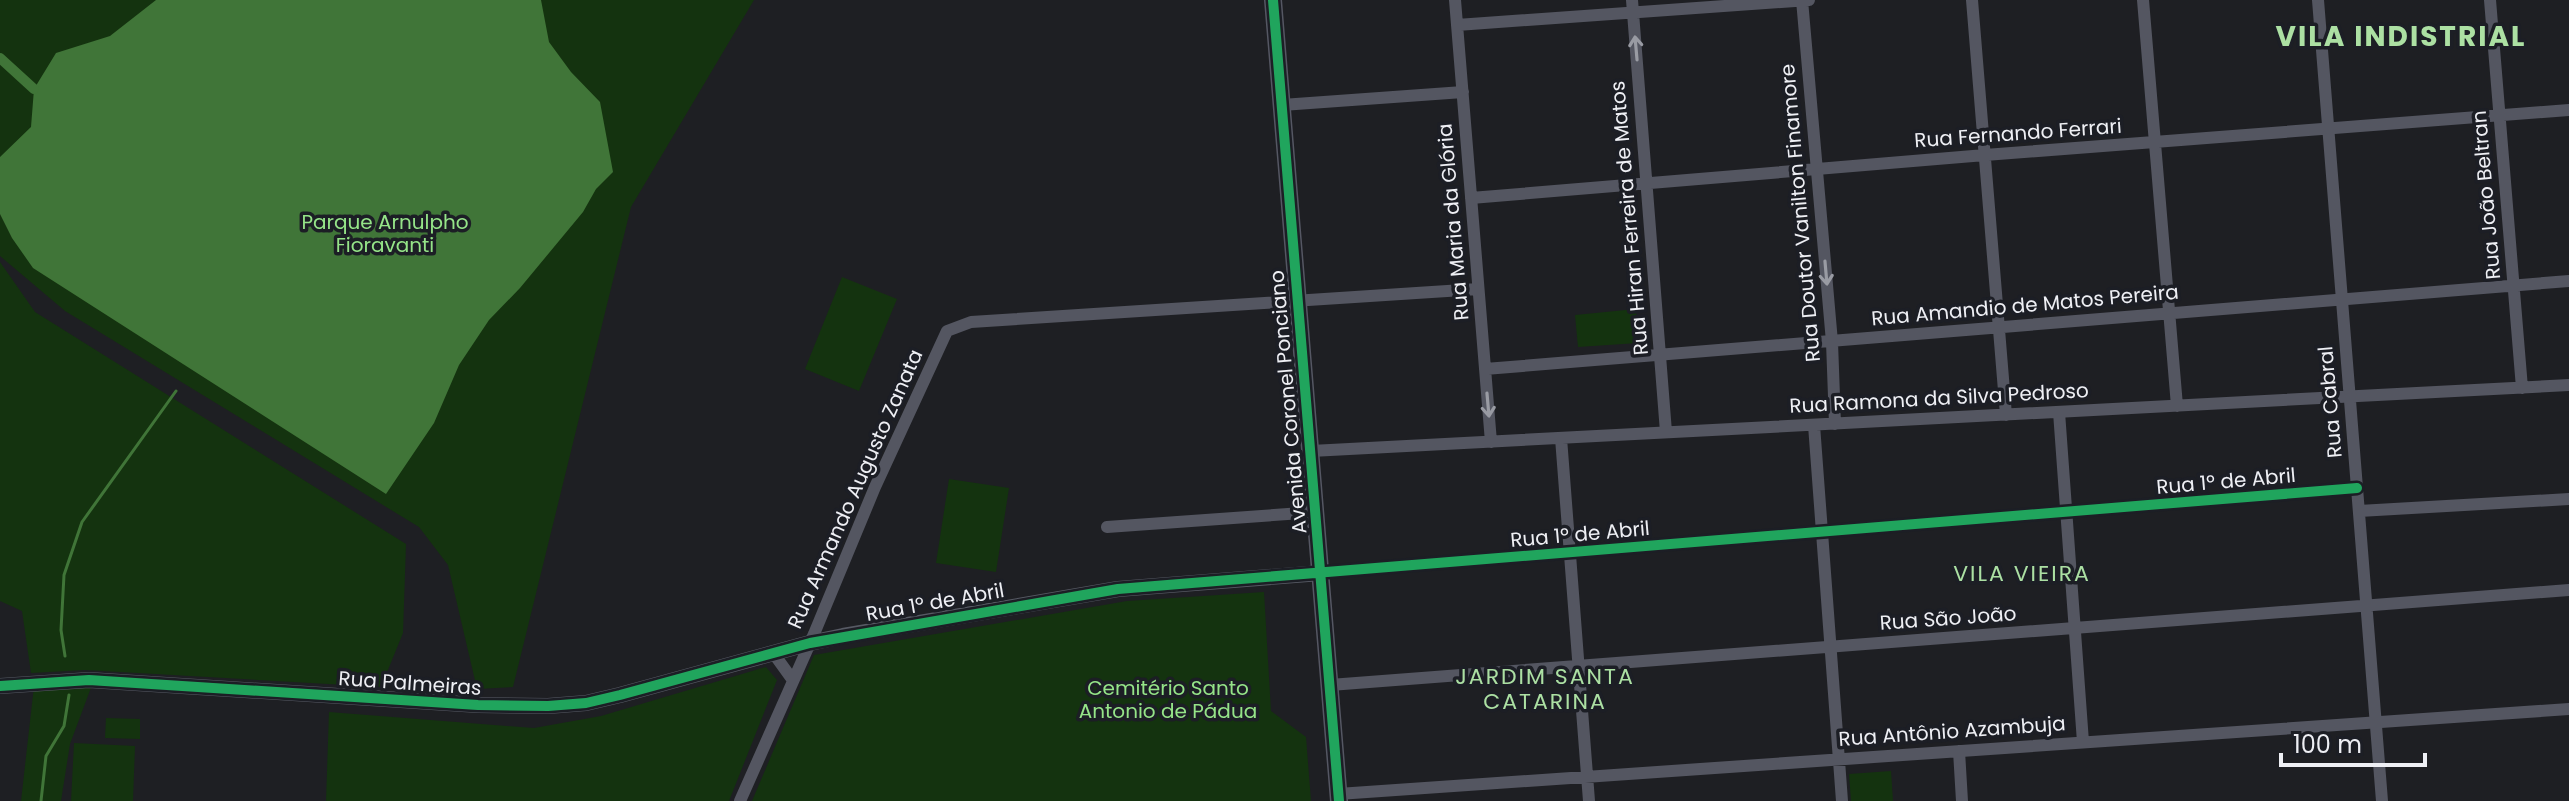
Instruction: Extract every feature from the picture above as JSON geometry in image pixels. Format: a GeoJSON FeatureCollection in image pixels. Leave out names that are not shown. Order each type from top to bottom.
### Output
{"type":"FeatureCollection","features":[{"type":"Feature","properties":{"kind":"main road","name":"Avenida Coronel Ponciano"},"geometry":{"type":"LineString","coordinates":[[1273,0],[1339,797]]}},
{"type":"Feature","properties":{"kind":"street","name":"Rua Maria da Glória"},"geometry":{"type":"LineString","coordinates":[[1455,0],[1491,442]]}},
{"type":"Feature","properties":{"kind":"street","name":"Rua Hiran Ferreira de Matos"},"geometry":{"type":"LineString","coordinates":[[1632,0],[1666,432]]}},
{"type":"Feature","properties":{"kind":"street","name":"Rua Doutor Vanilton Finamore"},"geometry":{"type":"LineString","coordinates":[[1802,0],[1832,342],[1835,424]]}},
{"type":"Feature","properties":{"kind":"street"},"geometry":{"type":"LineString","coordinates":[[1457,25],[1809,0]]}},
{"type":"Feature","properties":{"kind":"street"},"geometry":{"type":"LineString","coordinates":[[1972,0],[2006,415]]}},
{"type":"Feature","properties":{"kind":"street"},"geometry":{"type":"LineString","coordinates":[[2143,0],[2177,406]]}},
{"type":"Feature","properties":{"kind":"street","name":"Rua Cabral"},"geometry":{"type":"LineString","coordinates":[[2318,0],[2382,801]]}},
{"type":"Feature","properties":{"kind":"street","name":"Rua João Beltran"},"geometry":{"type":"LineString","coordinates":[[2490,0],[2522,388]]}},
{"type":"Feature","properties":{"kind":"street"},"geometry":{"type":"LineString","coordinates":[[1282,105],[1463,92]]}},
{"type":"Feature","properties":{"kind":"street","name":"Rua Fernando Ferrari"},"geometry":{"type":"LineString","coordinates":[[1471,198],[2569,110]]}},
{"type":"Feature","properties":{"kind":"street","name":"Rua Amandio de Matos Pereira"},"geometry":{"type":"LineString","coordinates":[[1485,369],[2569,281]]}},
{"type":"Feature","properties":{"kind":"street","name":"Rua Armando Augusto Zanata"},"geometry":{"type":"LineString","coordinates":[[740,801],[875,487],[947,331],[971,322],[1478,289]]}},
{"type":"Feature","properties":{"kind":"street","name":"Rua Ramona da Silva Pedroso"},"geometry":{"type":"LineString","coordinates":[[1311,451],[2569,385]]}},
{"type":"Feature","properties":{"kind":"street"},"geometry":{"type":"LineString","coordinates":[[2059,412],[2083,742]]}},
{"type":"Feature","properties":{"kind":"street"},"geometry":{"type":"LineString","coordinates":[[1814,425],[1842,801]]}},
{"type":"Feature","properties":{"kind":"street"},"geometry":{"type":"LineString","coordinates":[[1561,438],[1589,801]]}},
{"type":"Feature","properties":{"kind":"street","name":"Rua 1º de Abril"},"geometry":{"type":"LineString","coordinates":[[810,643],[1118,589],[2357,488]]}},
{"type":"Feature","properties":{"kind":"street"},"geometry":{"type":"LineString","coordinates":[[2359,511],[2569,499]]}},
{"type":"Feature","properties":{"kind":"street"},"geometry":{"type":"LineString","coordinates":[[1107,527],[1316,512]]}},
{"type":"Feature","properties":{"kind":"street","name":"Rua São João"},"geometry":{"type":"LineString","coordinates":[[1330,685],[2569,590]]}},
{"type":"Feature","properties":{"kind":"street","name":"Rua Palmeiras"},"geometry":{"type":"LineString","coordinates":[[0,686],[89,680],[478,705],[548,706],[609,698],[810,643]]}},
{"type":"Feature","properties":{"kind":"street"},"geometry":{"type":"LineString","coordinates":[[774,654],[792,679]]}},
{"type":"Feature","properties":{"kind":"street","name":"Rua Antônio Azambuja"},"geometry":{"type":"LineString","coordinates":[[1339,797],[1587,776],[2569,709]]}},
{"type":"Feature","properties":{"kind":"street"},"geometry":{"type":"LineString","coordinates":[[1959,751],[1962,801]]}},
{"type":"Feature","properties":{"kind":"green space","name":"Parque Arnulpho Fioravanti"},"geometry":{"type":"Polygon","coordinates":[[[0,0],[754,0],[631,207],[513,687],[477,689],[448,565],[419,527],[65,311],[0,256],[0,0]]]}},
{"type":"Feature","properties":{"kind":"green space"},"geometry":{"type":"Polygon","coordinates":[[[0,262],[35,312],[406,544],[403,633],[381,687],[85,670],[31,673],[22,611],[0,601],[0,262]]]}},
{"type":"Feature","properties":{"kind":"green space"},"geometry":{"type":"Polygon","coordinates":[[[842,277],[897,299],[859,391],[805,369],[842,277]]]}},
{"type":"Feature","properties":{"kind":"green space"},"geometry":{"type":"Polygon","coordinates":[[[1636,309],[1638,343],[1578,347],[1575,315],[1636,309]]]}},
{"type":"Feature","properties":{"kind":"green space"},"geometry":{"type":"Polygon","coordinates":[[[949,479],[1009,488],[996,572],[936,563],[949,479]]]}},
{"type":"Feature","properties":{"kind":"green space","name":"Cemitério Santo Antonio de Pádua"},"geometry":{"type":"Polygon","coordinates":[[[1264,592],[1271,711],[1306,737],[1311,801],[752,801],[814,655],[1127,601],[1264,592]]]}},
{"type":"Feature","properties":{"kind":"green space"},"geometry":{"type":"Polygon","coordinates":[[[766,667],[777,680],[729,801],[326,801],[329,712],[534,728],[601,716],[766,667]]]}},
{"type":"Feature","properties":{"kind":"green space"},"geometry":{"type":"Polygon","coordinates":[[[92,685],[70,744],[61,801],[21,801],[34,686],[92,685]]]}},
{"type":"Feature","properties":{"kind":"green space"},"geometry":{"type":"Polygon","coordinates":[[[106,718],[140,719],[140,739],[105,738],[106,718]]]}},
{"type":"Feature","properties":{"kind":"green space"},"geometry":{"type":"Polygon","coordinates":[[[74,743],[135,746],[133,801],[71,801],[74,743]]]}},
{"type":"Feature","properties":{"kind":"green space"},"geometry":{"type":"Polygon","coordinates":[[[1891,771],[1893,801],[1851,801],[1849,774],[1891,771]]]}},
{"type":"Feature","properties":{"kind":"shaded area","name":"Parque Arnulpho Fioravanti"},"geometry":{"type":"Polygon","coordinates":[[[156,0],[541,0],[549,42],[571,72],[600,102],[613,172],[596,189],[583,212],[520,288],[489,320],[459,365],[434,423],[386,494],[33,268],[0,214],[0,157],[31,127],[34,89],[56,53],[110,36],[156,0]]]}},
{"type":"Feature","properties":{"kind":"waterway"},"geometry":{"type":"LineString","coordinates":[[0,58],[34,89]]}},
{"type":"Feature","properties":{"kind":"waterway"},"geometry":{"type":"LineString","coordinates":[[65,656],[61,630],[64,575],[82,522],[176,391]]}},
{"type":"Feature","properties":{"kind":"waterway"},"geometry":{"type":"LineString","coordinates":[[41,801],[46,756],[64,726],[69,695]]}},
{"type":"Feature","properties":{"kind":"cycle path"},"geometry":{"type":"LineString","coordinates":[[1273,0],[1339,801]]}},
{"type":"Feature","properties":{"kind":"cycle path"},"geometry":{"type":"LineString","coordinates":[[0,686],[89,680],[478,705],[586,703],[810,643],[1118,589],[2357,488]]}},
{"type":"Feature","properties":{"kind":"district","name":"VILA INDISTRIAL"},"geometry":{"type":"Point","coordinates":[2401,36]}},
{"type":"Feature","properties":{"kind":"district","name":"VILA VIEIRA"},"geometry":{"type":"Point","coordinates":[2022,573]}},
{"type":"Feature","properties":{"kind":"district","name":"JARDIM SANTA CATARINA"},"geometry":{"type":"Point","coordinates":[1545,688]}}]}
